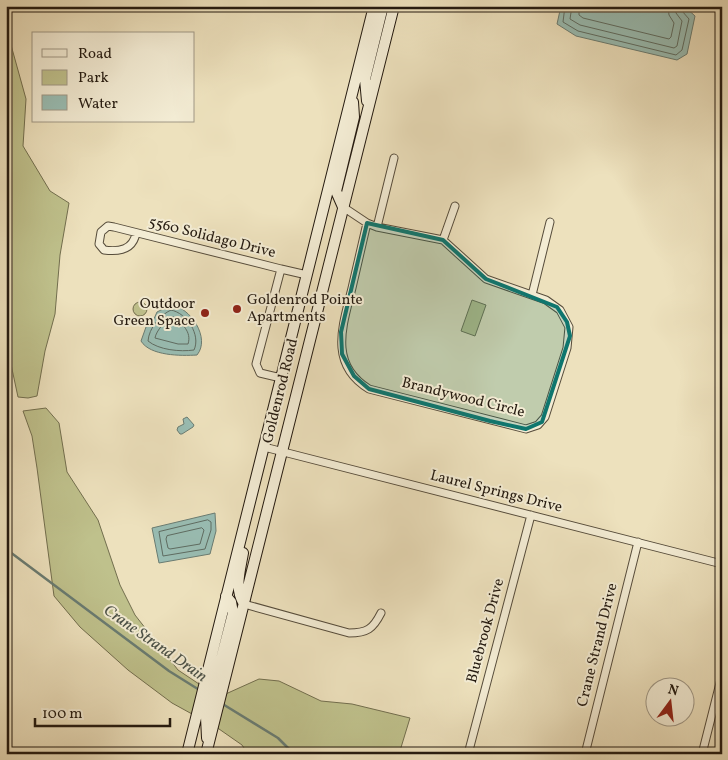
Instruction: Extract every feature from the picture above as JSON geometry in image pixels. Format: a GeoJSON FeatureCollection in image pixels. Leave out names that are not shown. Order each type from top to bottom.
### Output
{"type":"FeatureCollection","features":[{"type":"Feature","properties":{"kind":"main road","name":"Goldenrod Road"},"geometry":{"type":"LineString","coordinates":[[187,754],[207,712],[218,668],[226,596],[374,6]]}},
{"type":"Feature","properties":{"kind":"main road"},"geometry":{"type":"LineString","coordinates":[[368,112],[366,80],[383,6]]}},
{"type":"Feature","properties":{"kind":"main road","name":"Goldenrod Road"},"geometry":{"type":"LineString","coordinates":[[207,750],[207,712],[218,668],[244,604],[394,6]]}},
{"type":"Feature","properties":{"kind":"main road"},"geometry":{"type":"LineString","coordinates":[[343,207],[336,191],[354,117],[352,94]]}},
{"type":"Feature","properties":{"kind":"main road"},"geometry":{"type":"LineString","coordinates":[[244,604],[240,597],[238,586],[256,478]]}},
{"type":"Feature","properties":{"kind":"street"},"geometry":{"type":"LineString","coordinates":[[377,226],[394,158]]}},
{"type":"Feature","properties":{"kind":"street"},"geometry":{"type":"LineString","coordinates":[[343,207],[367,223],[443,240],[455,206]]}},
{"type":"Feature","properties":{"kind":"street"},"geometry":{"type":"LineString","coordinates":[[532,295],[550,222]]}},
{"type":"Feature","properties":{"kind":"street","name":"Brandywood Circle"},"geometry":{"type":"LineString","coordinates":[[367,223],[341,332],[342,354],[347,365],[361,384],[369,389],[520,428],[526,429],[538,425],[545,417],[567,348],[570,332],[565,316],[557,306],[546,300],[486,279],[443,240]]}},
{"type":"Feature","properties":{"kind":"street","name":"5560 Solidago Drive"},"geometry":{"type":"LineString","coordinates":[[136,233],[131,246],[124,250],[104,250],[99,244],[101,232],[108,226],[114,226],[307,275]]}},
{"type":"Feature","properties":{"kind":"street","name":"5560 Solidago Drive"},"geometry":{"type":"LineString","coordinates":[[281,378],[260,373],[256,364],[282,268]]}},
{"type":"Feature","properties":{"kind":"street","name":"Laurel Springs Drive"},"geometry":{"type":"LineString","coordinates":[[264,447],[722,564]]}},
{"type":"Feature","properties":{"kind":"street","name":"Bluebrook Drive"},"geometry":{"type":"LineString","coordinates":[[468,754],[531,515]]}},
{"type":"Feature","properties":{"kind":"street","name":"Crane Strand Drive"},"geometry":{"type":"LineString","coordinates":[[585,754],[638,542]]}},
{"type":"Feature","properties":{"kind":"street"},"geometry":{"type":"LineString","coordinates":[[244,604],[349,633],[362,633],[375,625],[381,613]]}},
{"type":"Feature","properties":{"kind":"street"},"geometry":{"type":"LineString","coordinates":[[702,754],[722,675]]}},
{"type":"Feature","properties":{"kind":"highlighted area"},"geometry":{"type":"Polygon","coordinates":[[[367,223],[443,240],[486,279],[557,307],[567,322],[570,336],[542,422],[526,429],[490,421],[369,389],[354,376],[342,354],[341,332],[367,223]]]}},
{"type":"Feature","properties":{"kind":"green space"},"geometry":{"type":"Polygon","coordinates":[[[6,41],[11,45],[26,99],[23,146],[50,191],[69,203],[60,255],[55,314],[45,351],[37,396],[28,398],[18,397],[6,341],[6,41]]]}},
{"type":"Feature","properties":{"kind":"green space"},"geometry":{"type":"Polygon","coordinates":[[[472,300],[486,305],[475,336],[461,331],[472,300]]]}},
{"type":"Feature","properties":{"kind":"green space"},"geometry":{"type":"Polygon","coordinates":[[[137,302],[143,302],[147,309],[143,316],[137,316],[133,312],[133,306],[137,302]]]}},
{"type":"Feature","properties":{"kind":"green space"},"geometry":{"type":"Polygon","coordinates":[[[46,408],[59,423],[67,472],[98,520],[120,585],[135,615],[178,670],[202,686],[192,714],[172,703],[128,670],[80,627],[54,596],[32,436],[23,411],[46,408]]]}},
{"type":"Feature","properties":{"kind":"green space"},"geometry":{"type":"Polygon","coordinates":[[[259,679],[279,681],[321,701],[352,704],[410,718],[399,754],[248,754],[242,745],[209,722],[219,697],[259,679]]]}},
{"type":"Feature","properties":{"kind":"water"},"geometry":{"type":"Polygon","coordinates":[[[561,6],[684,6],[695,16],[687,54],[677,60],[576,36],[557,24],[561,6]]]}},
{"type":"Feature","properties":{"kind":"water"},"geometry":{"type":"Polygon","coordinates":[[[171,305],[185,311],[196,324],[202,340],[201,348],[197,355],[175,355],[158,352],[151,350],[141,341],[146,327],[153,321],[157,312],[171,305]]]}},
{"type":"Feature","properties":{"kind":"water"},"geometry":{"type":"Polygon","coordinates":[[[187,417],[194,425],[180,434],[177,430],[178,427],[184,424],[183,419],[187,417]]]}},
{"type":"Feature","properties":{"kind":"water"},"geometry":{"type":"Polygon","coordinates":[[[215,513],[216,531],[210,554],[159,563],[152,528],[215,513]]]}},
{"type":"Feature","properties":{"kind":"waterway","name":"Crane Strand Drain"},"geometry":{"type":"LineString","coordinates":[[6,549],[169,671],[201,691]]}},
{"type":"Feature","properties":{"kind":"waterway","name":"Crane Strand Drain"},"geometry":{"type":"LineString","coordinates":[[221,703],[278,738],[294,754]]}},
{"type":"Feature","properties":{"kind":"place","name":"Goldenrod Pointe Apartments"},"geometry":{"type":"Point","coordinates":[237,309]}},
{"type":"Feature","properties":{"kind":"place","name":"Outdoor Green Space"},"geometry":{"type":"Point","coordinates":[205,313]}}]}
